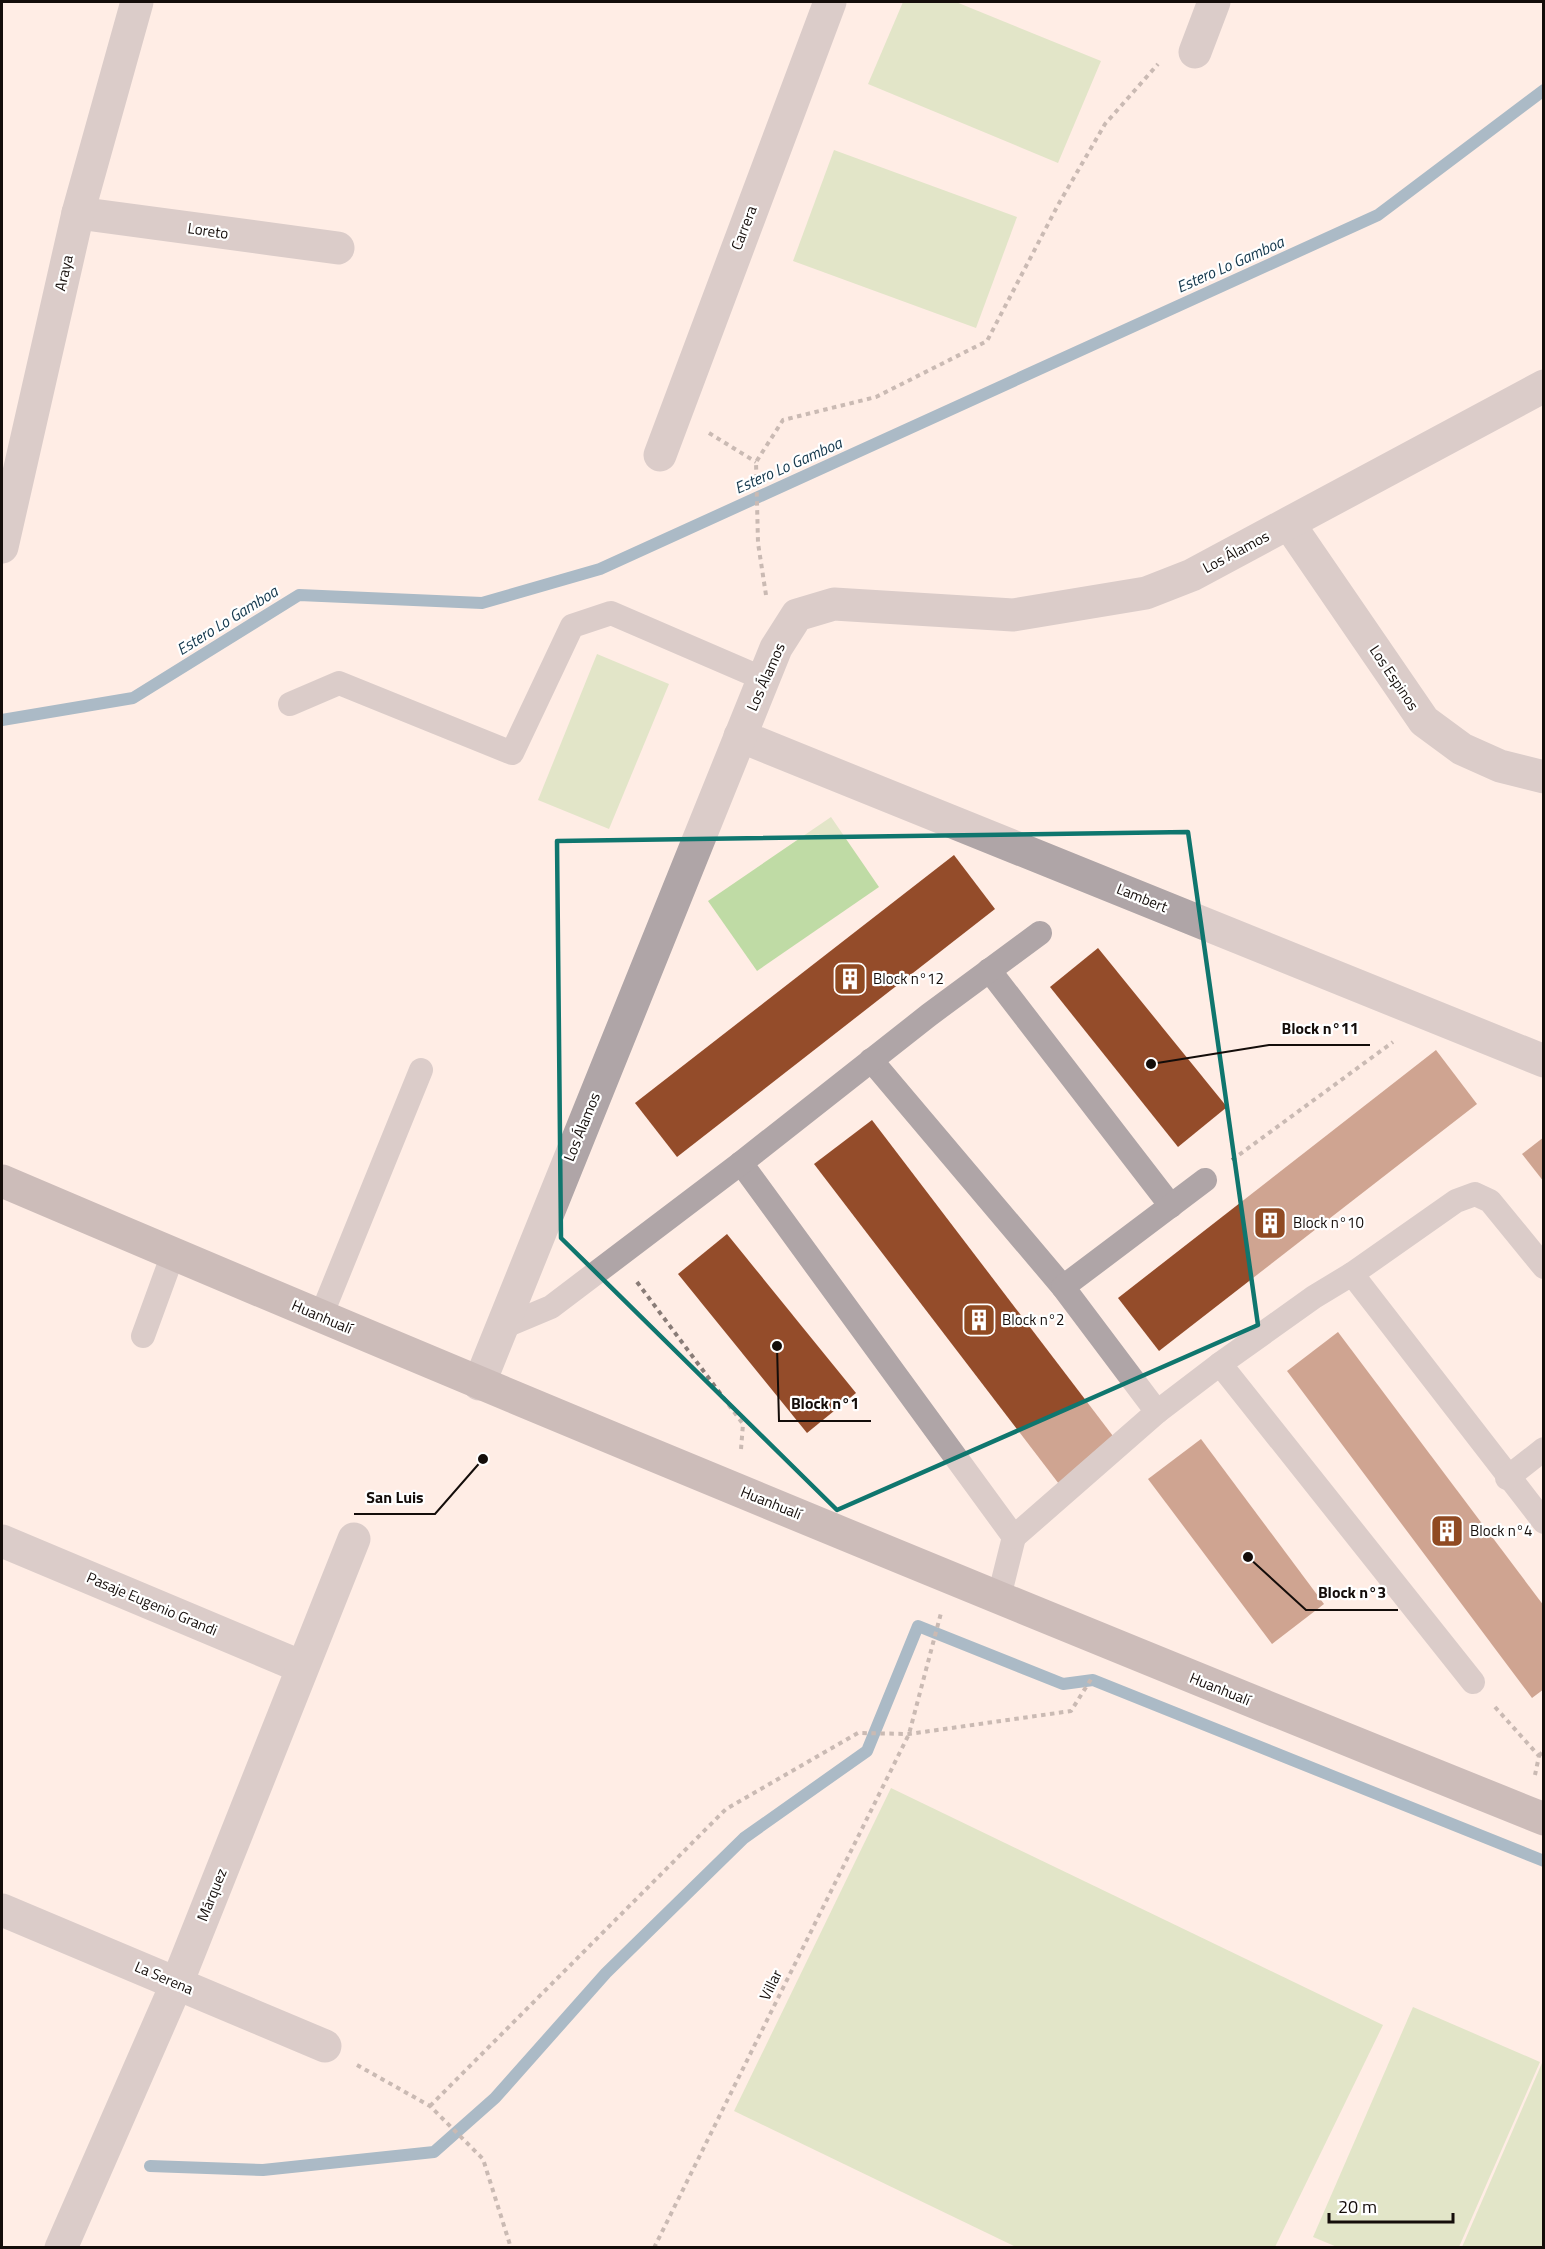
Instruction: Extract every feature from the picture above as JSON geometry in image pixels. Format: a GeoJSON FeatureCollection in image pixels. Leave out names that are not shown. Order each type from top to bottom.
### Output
{"type":"FeatureCollection","features":[{"type":"Feature","properties":{"kind":"street","name":"Araya"},"geometry":{"type":"LineString","coordinates":[[2,547],[78,213],[137,2]]}},
{"type":"Feature","properties":{"kind":"street","name":"Carrera"},"geometry":{"type":"LineString","coordinates":[[660,455],[830,2]]}},
{"type":"Feature","properties":{"kind":"street"},"geometry":{"type":"LineString","coordinates":[[1195,52],[1214,2]]}},
{"type":"Feature","properties":{"kind":"street","name":"Loreto"},"geometry":{"type":"LineString","coordinates":[[78,213],[338,248]]}},
{"type":"Feature","properties":{"kind":"street","name":"Los Álamos"},"geometry":{"type":"LineString","coordinates":[[479,1384],[776,648],[797,615],[834,604],[1013,615],[1146,593],[1192,575],[1544,386]]}},
{"type":"Feature","properties":{"kind":"street","name":"Los Espinos"},"geometry":{"type":"LineString","coordinates":[[1289,524],[1424,721],[1462,749],[1500,766],[1544,777]]}},
{"type":"Feature","properties":{"kind":"street","name":"Lambert"},"geometry":{"type":"LineString","coordinates":[[740,736],[1544,1061]]}},
{"type":"Feature","properties":{"kind":"street","name":"Huanhualí"},"geometry":{"type":"LineString","coordinates":[[2,1181],[479,1384],[1535,1815]]}},
{"type":"Feature","properties":{"kind":"street","name":"Márquez"},"geometry":{"type":"LineString","coordinates":[[61,2247],[177,1983],[354,1539]]}},
{"type":"Feature","properties":{"kind":"street","name":"Pasaje Eugenio Grandi"},"geometry":{"type":"LineString","coordinates":[[2,1541],[302,1667]]}},
{"type":"Feature","properties":{"kind":"street","name":"La Serena"},"geometry":{"type":"LineString","coordinates":[[2,1910],[325,2046]]}},
{"type":"Feature","properties":{"kind":"lane"},"geometry":{"type":"LineString","coordinates":[[290,704],[339,683],[512,753],[572,626],[611,613],[764,679]]}},
{"type":"Feature","properties":{"kind":"lane"},"geometry":{"type":"LineString","coordinates":[[501,1328],[551,1307],[1040,933]]}},
{"type":"Feature","properties":{"kind":"lane"},"geometry":{"type":"LineString","coordinates":[[989,970],[1170,1206]]}},
{"type":"Feature","properties":{"kind":"lane"},"geometry":{"type":"LineString","coordinates":[[871,1060],[1063,1287],[1157,1412]]}},
{"type":"Feature","properties":{"kind":"lane"},"geometry":{"type":"LineString","coordinates":[[321,1316],[421,1070]]}},
{"type":"Feature","properties":{"kind":"lane"},"geometry":{"type":"LineString","coordinates":[[741,1163],[1014,1537]]}},
{"type":"Feature","properties":{"kind":"lane"},"geometry":{"type":"LineString","coordinates":[[1063,1287],[1205,1180]]}},
{"type":"Feature","properties":{"kind":"lane"},"geometry":{"type":"LineString","coordinates":[[999,1597],[1014,1537],[1157,1412],[1314,1297],[1352,1275],[1456,1201],[1475,1194],[1490,1201],[1544,1267]]}},
{"type":"Feature","properties":{"kind":"lane"},"geometry":{"type":"LineString","coordinates":[[143,1336],[173,1254]]}},
{"type":"Feature","properties":{"kind":"lane"},"geometry":{"type":"LineString","coordinates":[[1352,1275],[1507,1478],[1544,1522]]}},
{"type":"Feature","properties":{"kind":"lane"},"geometry":{"type":"LineString","coordinates":[[1220,1364],[1473,1682]]}},
{"type":"Feature","properties":{"kind":"lane"},"geometry":{"type":"LineString","coordinates":[[1507,1478],[1544,1449]]}},
{"type":"Feature","properties":{"kind":"path"},"geometry":{"type":"LineString","coordinates":[[797,615],[767,602],[758,543],[756,462],[783,420],[876,397],[987,340],[1058,205],[1104,124],[1175,45],[1195,52]]}},
{"type":"Feature","properties":{"kind":"path"},"geometry":{"type":"LineString","coordinates":[[675,412],[756,462]]}},
{"type":"Feature","properties":{"kind":"path"},"geometry":{"type":"LineString","coordinates":[[1205,1180],[1429,1015]]}},
{"type":"Feature","properties":{"kind":"path"},"geometry":{"type":"LineString","coordinates":[[618,1256],[743,1424],[737,1489]]}},
{"type":"Feature","properties":{"kind":"path","name":"Villar"},"geometry":{"type":"LineString","coordinates":[[654,2247],[909,1734],[928,1654]]}},
{"type":"Feature","properties":{"kind":"path"},"geometry":{"type":"LineString","coordinates":[[1473,1682],[1539,1756]]}},
{"type":"Feature","properties":{"kind":"path"},"geometry":{"type":"LineString","coordinates":[[429,2106],[726,1809],[858,1733],[909,1734],[1071,1711]]}},
{"type":"Feature","properties":{"kind":"path"},"geometry":{"type":"LineString","coordinates":[[1535,1815],[1539,1756],[1544,1750]]}},
{"type":"Feature","properties":{"kind":"path"},"geometry":{"type":"LineString","coordinates":[[325,2046],[429,2106],[483,2158],[511,2247]]}},
{"type":"Feature","properties":{"kind":"highlighted area"},"geometry":{"type":"Polygon","coordinates":[[[1188,832],[1258,1325],[837,1510],[561,1238],[557,841],[1188,832]]]}},
{"type":"Feature","properties":{"kind":"green space"},"geometry":{"type":"Polygon","coordinates":[[[903,2],[956,2],[1101,61],[1058,163],[868,84],[903,2]]]}},
{"type":"Feature","properties":{"kind":"green space"},"geometry":{"type":"Polygon","coordinates":[[[834,150],[1017,217],[976,328],[793,261],[834,150]]]}},
{"type":"Feature","properties":{"kind":"green space"},"geometry":{"type":"Polygon","coordinates":[[[597,654],[669,684],[609,829],[538,800],[597,654]]]}},
{"type":"Feature","properties":{"kind":"green space"},"geometry":{"type":"Polygon","coordinates":[[[831,817],[879,887],[757,971],[708,901],[831,817]]]}},
{"type":"Feature","properties":{"kind":"green space"},"geometry":{"type":"Polygon","coordinates":[[[891,1788],[1383,2025],[1275,2247],[1016,2247],[734,2111],[891,1788]]]}},
{"type":"Feature","properties":{"kind":"green space"},"geometry":{"type":"Polygon","coordinates":[[[1413,2007],[1540,2062],[1459,2247],[1337,2247],[1313,2237],[1413,2007]]]}},
{"type":"Feature","properties":{"kind":"green space"},"geometry":{"type":"Polygon","coordinates":[[[1542,2063],[1543,2247],[1462,2247],[1542,2063]]]}},
{"type":"Feature","properties":{"kind":"building","name":"Block n°12"},"geometry":{"type":"Polygon","coordinates":[[[954,855],[995,909],[677,1157],[635,1103],[954,855]]]}},
{"type":"Feature","properties":{"kind":"building"},"geometry":{"type":"Polygon","coordinates":[[[1098,948],[1227,1107],[1178,1147],[1050,987],[1098,948]]]}},
{"type":"Feature","properties":{"kind":"building","name":"Block n°10"},"geometry":{"type":"Polygon","coordinates":[[[1436,1050],[1477,1104],[1159,1351],[1118,1298],[1436,1050]]]}},
{"type":"Feature","properties":{"kind":"building","name":"Block n°2"},"geometry":{"type":"Polygon","coordinates":[[[872,1120],[1116,1440],[1059,1484],[814,1164],[872,1120]]]}},
{"type":"Feature","properties":{"kind":"building"},"geometry":{"type":"Polygon","coordinates":[[[1544,1137],[1544,1182],[1522,1154],[1544,1137]]]}},
{"type":"Feature","properties":{"kind":"building"},"geometry":{"type":"Polygon","coordinates":[[[727,1234],[856,1393],[807,1433],[678,1274],[727,1234]]]}},
{"type":"Feature","properties":{"kind":"building","name":"Block n°4"},"geometry":{"type":"Polygon","coordinates":[[[1338,1332],[1544,1606],[1544,1689],[1532,1698],[1287,1371],[1338,1332]]]}},
{"type":"Feature","properties":{"kind":"building"},"geometry":{"type":"Polygon","coordinates":[[[1201,1439],[1324,1604],[1272,1644],[1148,1479],[1201,1439]]]}},
{"type":"Feature","properties":{"kind":"waterway","name":"Estero Lo Gamboa"},"geometry":{"type":"LineString","coordinates":[[2,720],[133,698],[299,595],[482,603],[600,569],[1378,215],[1544,90]]}},
{"type":"Feature","properties":{"kind":"waterway"},"geometry":{"type":"LineString","coordinates":[[150,2166],[263,2170],[434,2152],[495,2098],[606,1973],[744,1838],[867,1751],[918,1626],[1063,1684],[1093,1680],[1544,1861]]}},
{"type":"Feature","properties":{"kind":"place","name":"Block n°12"},"geometry":{"type":"Point","coordinates":[850,979]}},
{"type":"Feature","properties":{"kind":"place","name":"Block n°11"},"geometry":{"type":"Point","coordinates":[1151,1064]}},
{"type":"Feature","properties":{"kind":"place","name":"Block n°10"},"geometry":{"type":"Point","coordinates":[1270,1223]}},
{"type":"Feature","properties":{"kind":"place","name":"Block n°2"},"geometry":{"type":"Point","coordinates":[979,1320]}},
{"type":"Feature","properties":{"kind":"place","name":"Block n°1"},"geometry":{"type":"Point","coordinates":[777,1346]}},
{"type":"Feature","properties":{"kind":"place","name":"San Luis"},"geometry":{"type":"Point","coordinates":[483,1459]}},
{"type":"Feature","properties":{"kind":"place","name":"Block n°4"},"geometry":{"type":"Point","coordinates":[1447,1531]}},
{"type":"Feature","properties":{"kind":"place","name":"Block n°3"},"geometry":{"type":"Point","coordinates":[1248,1557]}}]}
